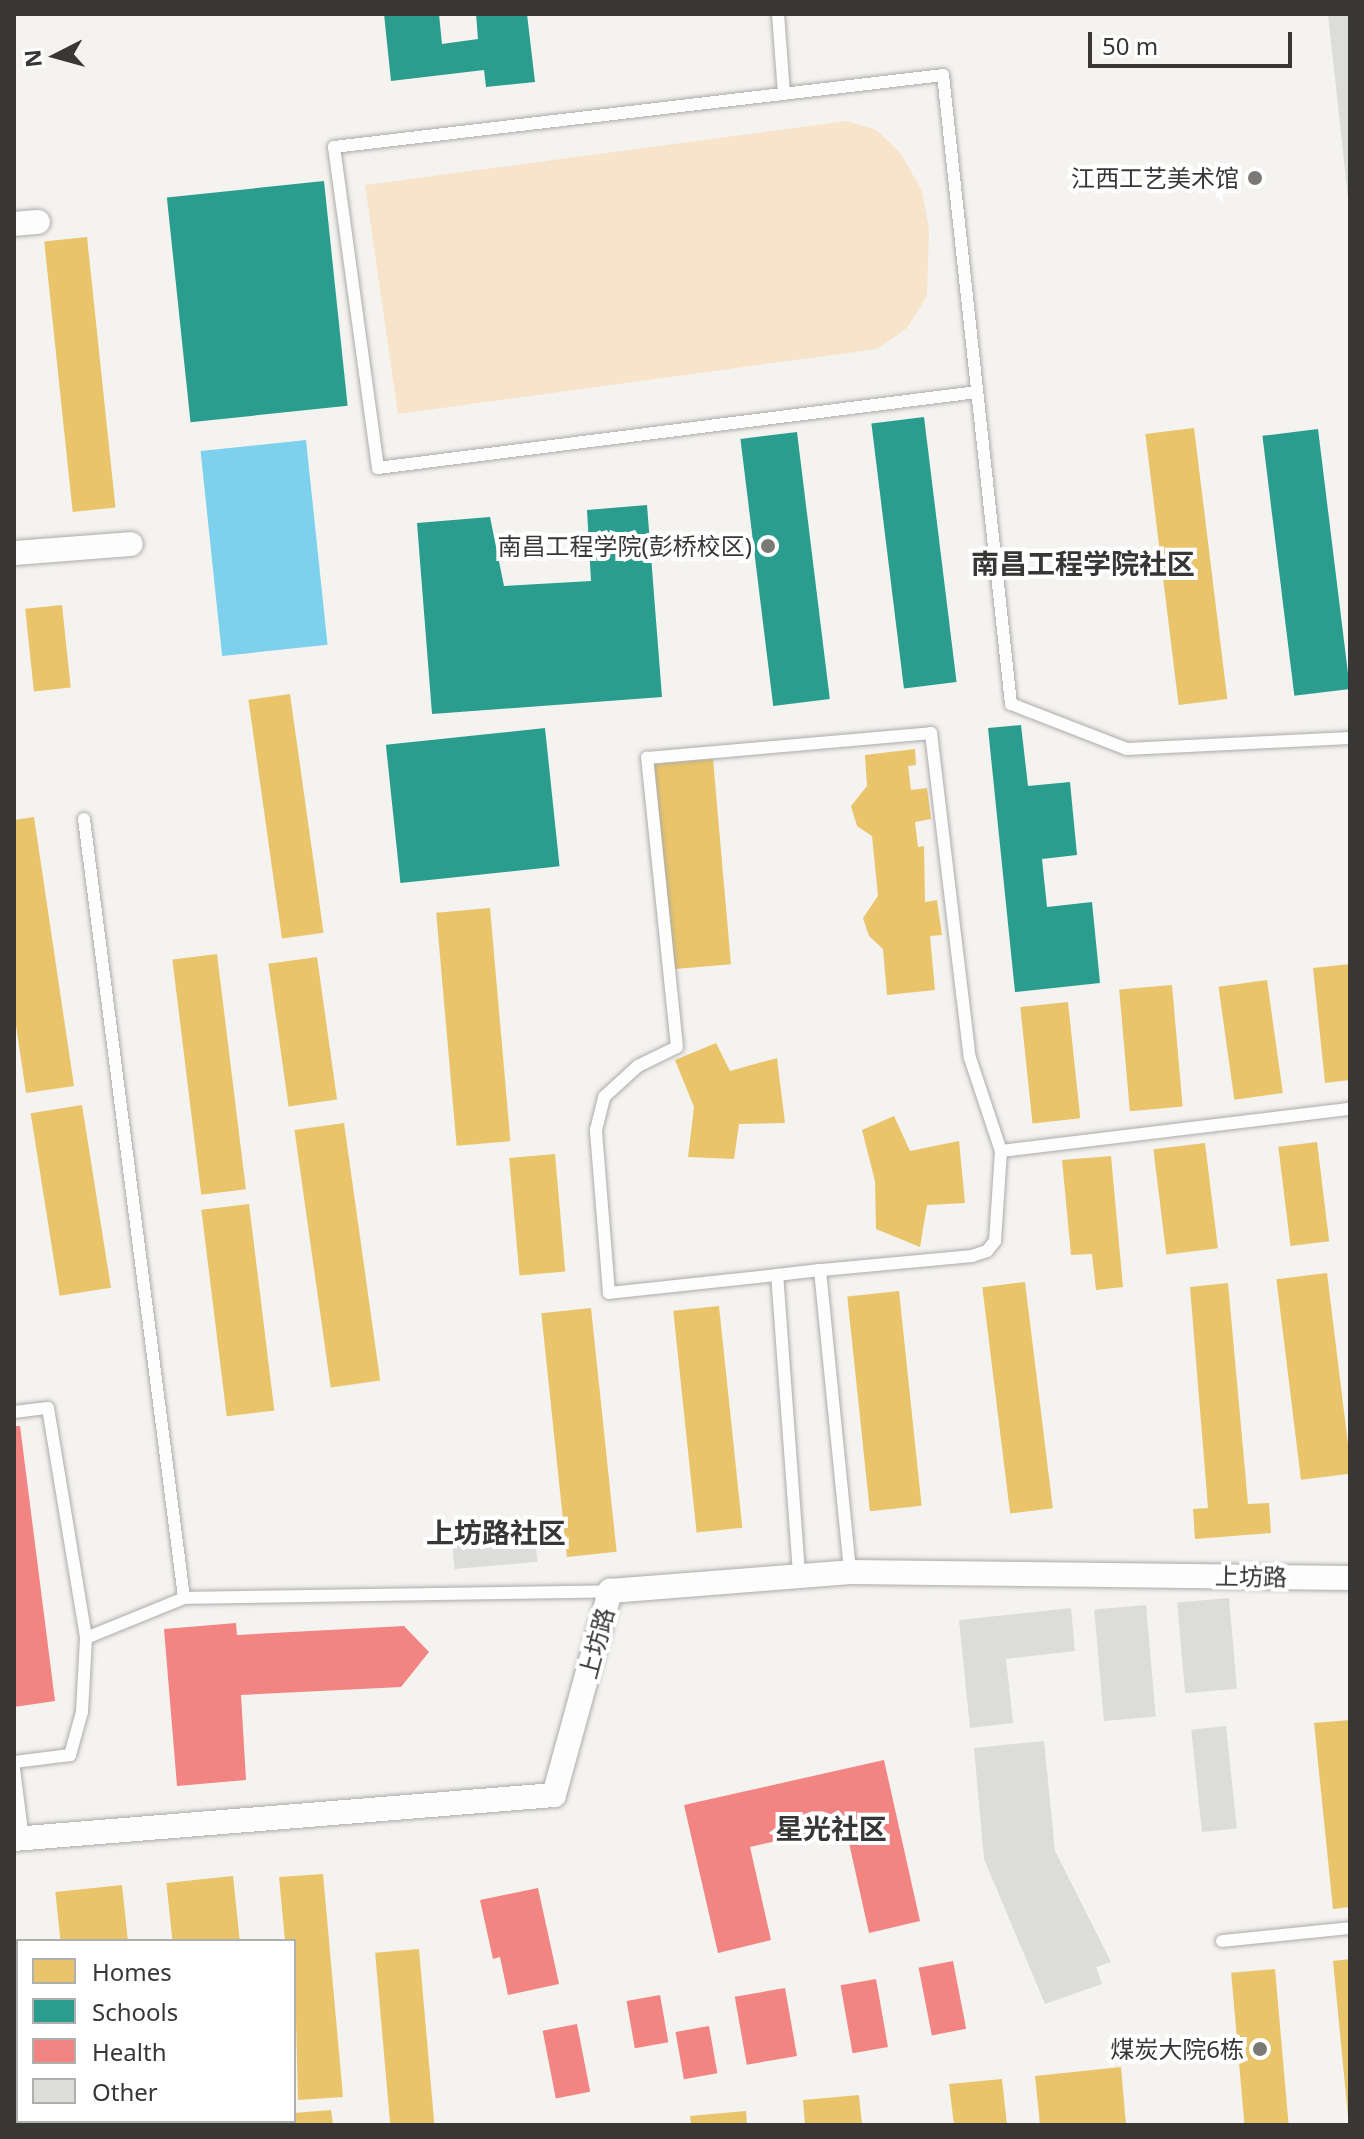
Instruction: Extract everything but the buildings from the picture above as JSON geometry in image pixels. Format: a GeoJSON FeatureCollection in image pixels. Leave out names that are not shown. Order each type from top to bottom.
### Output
{"type":"FeatureCollection","features":[{"type":"Feature","properties":{"kind":"street"},"geometry":{"type":"LineString","coordinates":[[14,553],[131,544]]}},
{"type":"Feature","properties":{"kind":"street","name":"上坊路"},"geometry":{"type":"LineString","coordinates":[[19,1839],[554,1795],[610,1591],[799,1573],[850,1572],[1350,1578]]}},
{"type":"Feature","properties":{"kind":"lane"},"geometry":{"type":"LineString","coordinates":[[778,14],[784,94]]}},
{"type":"Feature","properties":{"kind":"lane"},"geometry":{"type":"LineString","coordinates":[[977,392],[378,468],[334,147],[943,75],[1011,704],[1127,749],[1350,738]]}},
{"type":"Feature","properties":{"kind":"lane"},"geometry":{"type":"LineString","coordinates":[[931,733],[970,1058],[1001,1151],[995,1241],[987,1251],[820,1270],[609,1293],[596,1130],[604,1097],[638,1066],[677,1047],[647,758],[931,733]]}},
{"type":"Feature","properties":{"kind":"lane"},"geometry":{"type":"LineString","coordinates":[[84,819],[184,1598]]}},
{"type":"Feature","properties":{"kind":"lane"},"geometry":{"type":"LineString","coordinates":[[1001,1151],[1350,1109]]}},
{"type":"Feature","properties":{"kind":"lane"},"geometry":{"type":"LineString","coordinates":[[820,1270],[850,1572]]}},
{"type":"Feature","properties":{"kind":"lane"},"geometry":{"type":"LineString","coordinates":[[777,1275],[799,1573]]}},
{"type":"Feature","properties":{"kind":"lane"},"geometry":{"type":"LineString","coordinates":[[14,1412],[48,1408],[86,1638],[82,1712],[70,1755],[14,1762]]}},
{"type":"Feature","properties":{"kind":"lane"},"geometry":{"type":"LineString","coordinates":[[86,1638],[184,1598],[610,1591]]}},
{"type":"Feature","properties":{"kind":"lane"},"geometry":{"type":"LineString","coordinates":[[14,1769],[19,1839]]}},
{"type":"Feature","properties":{"kind":"lane"},"geometry":{"type":"LineString","coordinates":[[1222,1941],[1350,1928]]}},
{"type":"Feature","properties":{"kind":"shaded area"},"geometry":{"type":"Polygon","coordinates":[[[846,121],[875,129],[900,152],[922,191],[929,229],[927,296],[907,328],[877,349],[398,414],[365,185],[846,121]]]}},
{"type":"Feature","properties":{"kind":"water"},"geometry":{"type":"Polygon","coordinates":[[[306,440],[328,645],[222,656],[201,451],[306,440]]]}},
{"type":"Feature","properties":{"kind":"place","name":"江西工艺美术馆"},"geometry":{"type":"Point","coordinates":[1255,178]}},
{"type":"Feature","properties":{"kind":"place","name":"南昌工程学院(彭桥校区)"},"geometry":{"type":"Point","coordinates":[768,546]}},
{"type":"Feature","properties":{"kind":"place","name":"煤炭大院6栋"},"geometry":{"type":"Point","coordinates":[1260,2049]}},
{"type":"Feature","properties":{"kind":"district","name":"南昌工程学院社区"},"geometry":{"type":"Point","coordinates":[1083,563]}},
{"type":"Feature","properties":{"kind":"district","name":"上坊路社区"},"geometry":{"type":"Point","coordinates":[496,1532]}},
{"type":"Feature","properties":{"kind":"district","name":"星光社区"},"geometry":{"type":"Point","coordinates":[831,1828]}}]}
